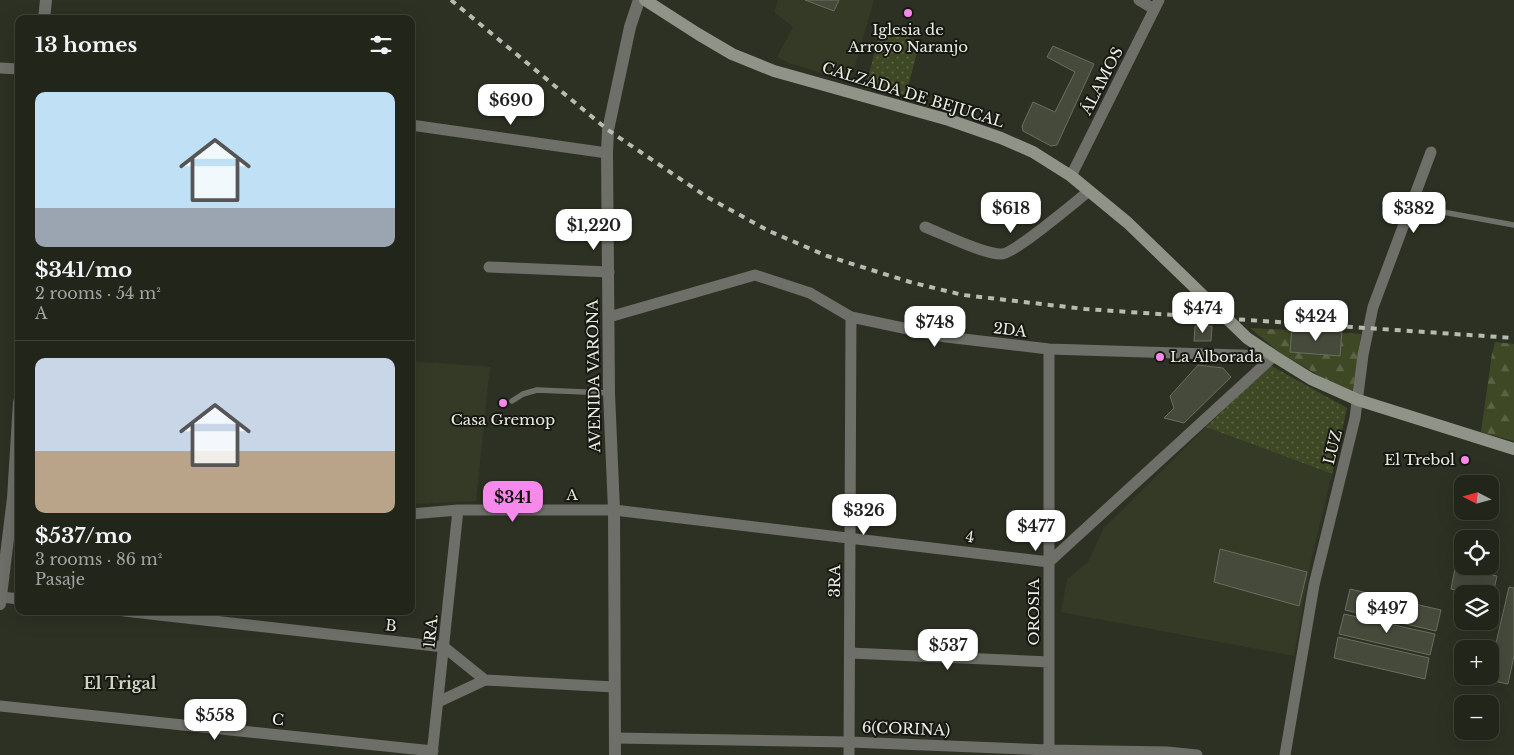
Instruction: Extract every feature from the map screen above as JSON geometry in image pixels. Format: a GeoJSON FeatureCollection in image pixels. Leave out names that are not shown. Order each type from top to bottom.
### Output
{"type":"FeatureCollection","features":[{"type":"Feature","properties":{"kind":"main road","name":"CALZADA DE BEJUCAL"},"geometry":{"type":"LineString","coordinates":[[645,0],[732,54],[774,71],[949,120],[1001,138],[1033,152],[1071,176],[1128,223],[1248,338],[1311,379],[1358,400],[1514,449]]}},
{"type":"Feature","properties":{"kind":"street"},"geometry":{"type":"LineString","coordinates":[[44,15],[46,0]]}},
{"type":"Feature","properties":{"kind":"street","name":"AVENIDA VARONA"},"geometry":{"type":"LineString","coordinates":[[615,755],[614,510],[609,394],[609,272],[606,153],[608,130],[630,27],[639,0]]}},
{"type":"Feature","properties":{"kind":"street"},"geometry":{"type":"LineString","coordinates":[[1139,0],[1157,5]]}},
{"type":"Feature","properties":{"kind":"street","name":"ÁLAMOS"},"geometry":{"type":"LineString","coordinates":[[1071,176],[1157,5]]}},
{"type":"Feature","properties":{"kind":"street"},"geometry":{"type":"LineString","coordinates":[[0,68],[15,69]]}},
{"type":"Feature","properties":{"kind":"street"},"geometry":{"type":"LineString","coordinates":[[415,126],[606,153]]}},
{"type":"Feature","properties":{"kind":"street","name":"LUZ"},"geometry":{"type":"LineString","coordinates":[[1285,755],[1314,585],[1355,418],[1363,355],[1373,307],[1431,152]]}},
{"type":"Feature","properties":{"kind":"street"},"geometry":{"type":"LineString","coordinates":[[925,227],[990,254],[1004,254],[1042,229],[1089,191]]}},
{"type":"Feature","properties":{"kind":"street"},"geometry":{"type":"LineString","coordinates":[[489,267],[609,272]]}},
{"type":"Feature","properties":{"kind":"street","name":"2DA"},"geometry":{"type":"LineString","coordinates":[[609,317],[755,275],[810,293],[851,317],[946,337],[1049,349],[1274,356]]}},
{"type":"Feature","properties":{"kind":"street","name":"3RA"},"geometry":{"type":"LineString","coordinates":[[849,755],[851,317]]}},
{"type":"Feature","properties":{"kind":"street","name":"OROSIA"},"geometry":{"type":"LineString","coordinates":[[1048,752],[1049,349]]}},
{"type":"Feature","properties":{"kind":"street"},"geometry":{"type":"LineString","coordinates":[[1049,562],[1274,356]]}},
{"type":"Feature","properties":{"kind":"street"},"geometry":{"type":"LineString","coordinates":[[15,505],[1,600],[15,599]]}},
{"type":"Feature","properties":{"kind":"street","name":"A"},"geometry":{"type":"LineString","coordinates":[[415,514],[458,510],[614,510]]}},
{"type":"Feature","properties":{"kind":"street","name":"1RA."},"geometry":{"type":"LineString","coordinates":[[432,753],[458,510]]}},
{"type":"Feature","properties":{"kind":"street","name":"4"},"geometry":{"type":"LineString","coordinates":[[614,510],[1049,562]]}},
{"type":"Feature","properties":{"kind":"street","name":"B"},"geometry":{"type":"LineString","coordinates":[[160,615],[444,647]]}},
{"type":"Feature","properties":{"kind":"street"},"geometry":{"type":"LineString","coordinates":[[444,647],[485,680]]}},
{"type":"Feature","properties":{"kind":"street"},"geometry":{"type":"LineString","coordinates":[[850,653],[1049,662]]}},
{"type":"Feature","properties":{"kind":"street"},"geometry":{"type":"LineString","coordinates":[[438,702],[485,680],[614,687]]}},
{"type":"Feature","properties":{"kind":"street","name":"C"},"geometry":{"type":"LineString","coordinates":[[0,706],[432,753]]}},
{"type":"Feature","properties":{"kind":"street","name":"6(CORINA)"},"geometry":{"type":"LineString","coordinates":[[615,738],[849,742],[1048,752],[1167,752],[1197,755]]}},
{"type":"Feature","properties":{"kind":"lane"},"geometry":{"type":"LineString","coordinates":[[1410,206],[1514,225]]}},
{"type":"Feature","properties":{"kind":"lane"},"geometry":{"type":"LineString","coordinates":[[512,401],[523,394],[537,390],[609,394]]}},
{"type":"Feature","properties":{"kind":"shaded area"},"geometry":{"type":"Polygon","coordinates":[[[778,0],[874,0],[850,82],[789,63],[777,57],[793,27],[774,12],[778,0]]]}},
{"type":"Feature","properties":{"kind":"shaded area"},"geometry":{"type":"Polygon","coordinates":[[[415,361],[490,367],[476,501],[415,504],[415,361]]]}},
{"type":"Feature","properties":{"kind":"shaded area"},"geometry":{"type":"Polygon","coordinates":[[[1206,427],[1332,474],[1310,565],[1294,656],[1061,612],[1067,579],[1088,562],[1104,528],[1206,427]]]}},
{"type":"Feature","properties":{"kind":"green space"},"geometry":{"type":"Polygon","coordinates":[[[881,30],[920,41],[905,98],[865,88],[881,30]]]}},
{"type":"Feature","properties":{"kind":"green space"},"geometry":{"type":"Polygon","coordinates":[[[1250,328],[1361,334],[1352,395],[1279,352],[1250,328]]]}},
{"type":"Feature","properties":{"kind":"green space"},"geometry":{"type":"Polygon","coordinates":[[[1495,342],[1514,344],[1514,441],[1481,432],[1495,342]]]}},
{"type":"Feature","properties":{"kind":"green space"},"geometry":{"type":"Polygon","coordinates":[[[1270,365],[1347,408],[1332,474],[1206,427],[1270,365]]]}},
{"type":"Feature","properties":{"kind":"building"},"geometry":{"type":"Polygon","coordinates":[[[805,0],[839,0],[834,11],[805,0]]]}},
{"type":"Feature","properties":{"kind":"building"},"geometry":{"type":"Polygon","coordinates":[[[1053,46],[1094,64],[1057,145],[1051,146],[1023,131],[1022,126],[1033,102],[1055,112],[1075,72],[1047,57],[1053,46]]]}},
{"type":"Feature","properties":{"kind":"building"},"geometry":{"type":"Polygon","coordinates":[[[1195,326],[1212,326],[1211,341],[1194,341],[1195,326]]]}},
{"type":"Feature","properties":{"kind":"building"},"geometry":{"type":"Polygon","coordinates":[[[1292,328],[1342,331],[1340,356],[1290,352],[1292,328]]]}},
{"type":"Feature","properties":{"kind":"building"},"geometry":{"type":"Polygon","coordinates":[[[1198,365],[1223,368],[1231,377],[1184,423],[1164,418],[1174,408],[1170,396],[1198,365]]]}},
{"type":"Feature","properties":{"kind":"building"},"geometry":{"type":"Polygon","coordinates":[[[1220,549],[1307,572],[1299,606],[1214,582],[1220,549]]]}},
{"type":"Feature","properties":{"kind":"building"},"geometry":{"type":"Polygon","coordinates":[[[1454,573],[1454,575],[1497,576],[1495,585],[1454,585],[1454,590],[1451,589],[1454,573]]]}},
{"type":"Feature","properties":{"kind":"building"},"geometry":{"type":"Polygon","coordinates":[[[1509,587],[1514,588],[1514,656],[1508,684],[1499,682],[1499,640],[1497,640],[1509,587]]]}},
{"type":"Feature","properties":{"kind":"building"},"geometry":{"type":"Polygon","coordinates":[[[1350,589],[1441,610],[1436,631],[1345,610],[1350,589]]]}},
{"type":"Feature","properties":{"kind":"building"},"geometry":{"type":"Polygon","coordinates":[[[1344,614],[1435,634],[1430,655],[1339,634],[1344,614]]]}},
{"type":"Feature","properties":{"kind":"building"},"geometry":{"type":"Polygon","coordinates":[[[1338,637],[1429,658],[1425,679],[1334,658],[1338,637]]]}},
{"type":"Feature","properties":{"kind":"railway"},"geometry":{"type":"LineString","coordinates":[[451,0],[608,130],[707,197],[769,231],[827,256],[910,282],[963,295],[1085,309],[1514,338]]}},
{"type":"Feature","properties":{"kind":"place","name":"Iglesia de Arroyo Naranjo"},"geometry":{"type":"Point","coordinates":[908,13]}},
{"type":"Feature","properties":{"kind":"place","name":"La Alborada"},"geometry":{"type":"Point","coordinates":[1160,357]}},
{"type":"Feature","properties":{"kind":"place","name":"Casa Gremop"},"geometry":{"type":"Point","coordinates":[503,403]}},
{"type":"Feature","properties":{"kind":"place","name":"El Trebol"},"geometry":{"type":"Point","coordinates":[1465,460]}},
{"type":"Feature","properties":{"kind":"district","name":"El Trigal"},"geometry":{"type":"Point","coordinates":[120,683]}}]}
